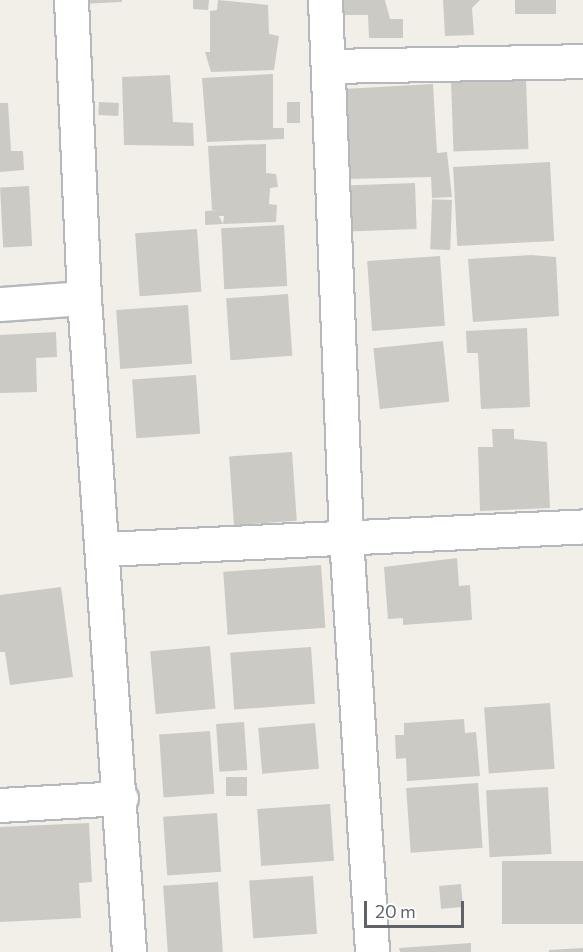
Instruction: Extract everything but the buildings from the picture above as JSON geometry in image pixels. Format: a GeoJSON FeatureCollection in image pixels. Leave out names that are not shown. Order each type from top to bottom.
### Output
{"type":"FeatureCollection","features":[{"type":"Feature","properties":{"kind":"street"},"geometry":{"type":"LineString","coordinates":[[70,0],[84,297],[104,549],[129,952]]}},
{"type":"Feature","properties":{"kind":"street"},"geometry":{"type":"LineString","coordinates":[[325,0],[346,537],[372,952]]}},
{"type":"Feature","properties":{"kind":"street"},"geometry":{"type":"LineString","coordinates":[[329,66],[582,69]]}},
{"type":"Feature","properties":{"kind":"street"},"geometry":{"type":"LineString","coordinates":[[0,304],[84,297]]}},
{"type":"Feature","properties":{"kind":"street"},"geometry":{"type":"LineString","coordinates":[[104,549],[583,525]]}},
{"type":"Feature","properties":{"kind":"street"},"geometry":{"type":"LineString","coordinates":[[0,805],[121,798]]}}]}
